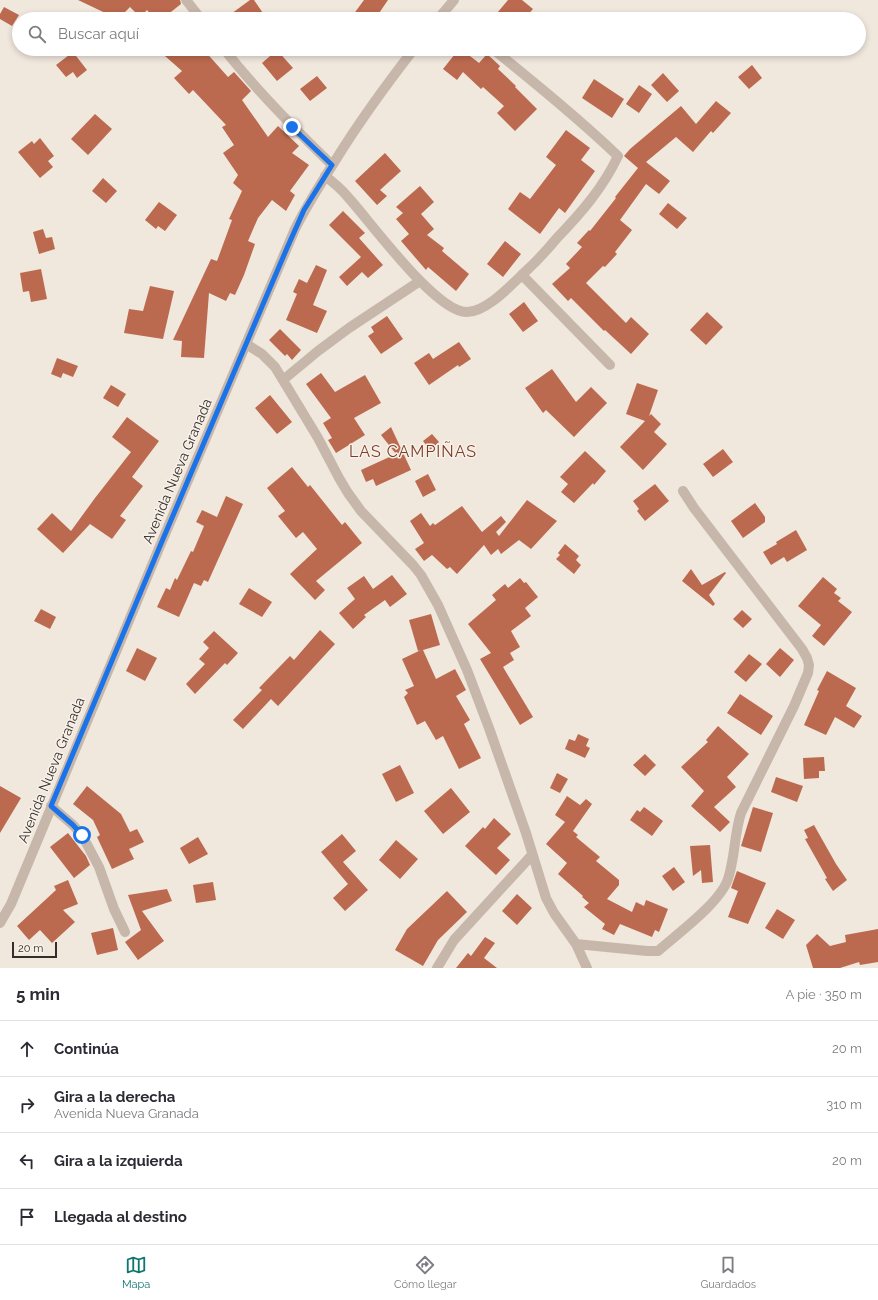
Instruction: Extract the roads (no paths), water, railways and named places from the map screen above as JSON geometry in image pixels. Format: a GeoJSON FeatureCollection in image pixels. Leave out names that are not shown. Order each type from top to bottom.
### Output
{"type":"FeatureCollection","features":[{"type":"Feature","properties":{"kind":"street"},"geometry":{"type":"LineString","coordinates":[[186,0],[195,12]]}},
{"type":"Feature","properties":{"kind":"street"},"geometry":{"type":"LineString","coordinates":[[444,12],[454,0]]}},
{"type":"Feature","properties":{"kind":"street"},"geometry":{"type":"LineString","coordinates":[[230,56],[272,105],[332,165]]}},
{"type":"Feature","properties":{"kind":"street","name":"Avenida Nueva Granada"},"geometry":{"type":"LineString","coordinates":[[0,923],[11,904],[150,568],[295,229],[304,210],[332,165],[375,101],[408,56]]}},
{"type":"Feature","properties":{"kind":"street"},"geometry":{"type":"LineString","coordinates":[[325,176],[347,195],[420,281],[437,298],[460,311],[468,312],[487,305],[522,275],[582,212],[603,185],[618,156],[556,100],[502,56]]}},
{"type":"Feature","properties":{"kind":"street"},"geometry":{"type":"LineString","coordinates":[[522,275],[610,365]]}},
{"type":"Feature","properties":{"kind":"street"},"geometry":{"type":"LineString","coordinates":[[283,380],[349,328],[420,281]]}},
{"type":"Feature","properties":{"kind":"street"},"geometry":{"type":"LineString","coordinates":[[246,344],[262,354],[283,380],[318,438],[348,493],[361,511],[413,565],[421,575],[438,605],[467,670],[489,728],[546,898],[554,913],[576,944],[587,968]]}},
{"type":"Feature","properties":{"kind":"street"},"geometry":{"type":"LineString","coordinates":[[576,944],[658,951],[723,891],[728,879],[737,824],[741,813],[794,706],[808,673],[809,665],[802,649],[698,514],[683,491]]}},
{"type":"Feature","properties":{"kind":"street"},"geometry":{"type":"LineString","coordinates":[[51,806],[82,835],[99,867],[114,909],[125,932]]}},
{"type":"Feature","properties":{"kind":"street"},"geometry":{"type":"LineString","coordinates":[[437,968],[454,940],[532,855]]}},
{"type":"Feature","properties":{"kind":"district","name":"LAS CAMPIÑAS"},"geometry":{"type":"Point","coordinates":[413,451]}}]}
